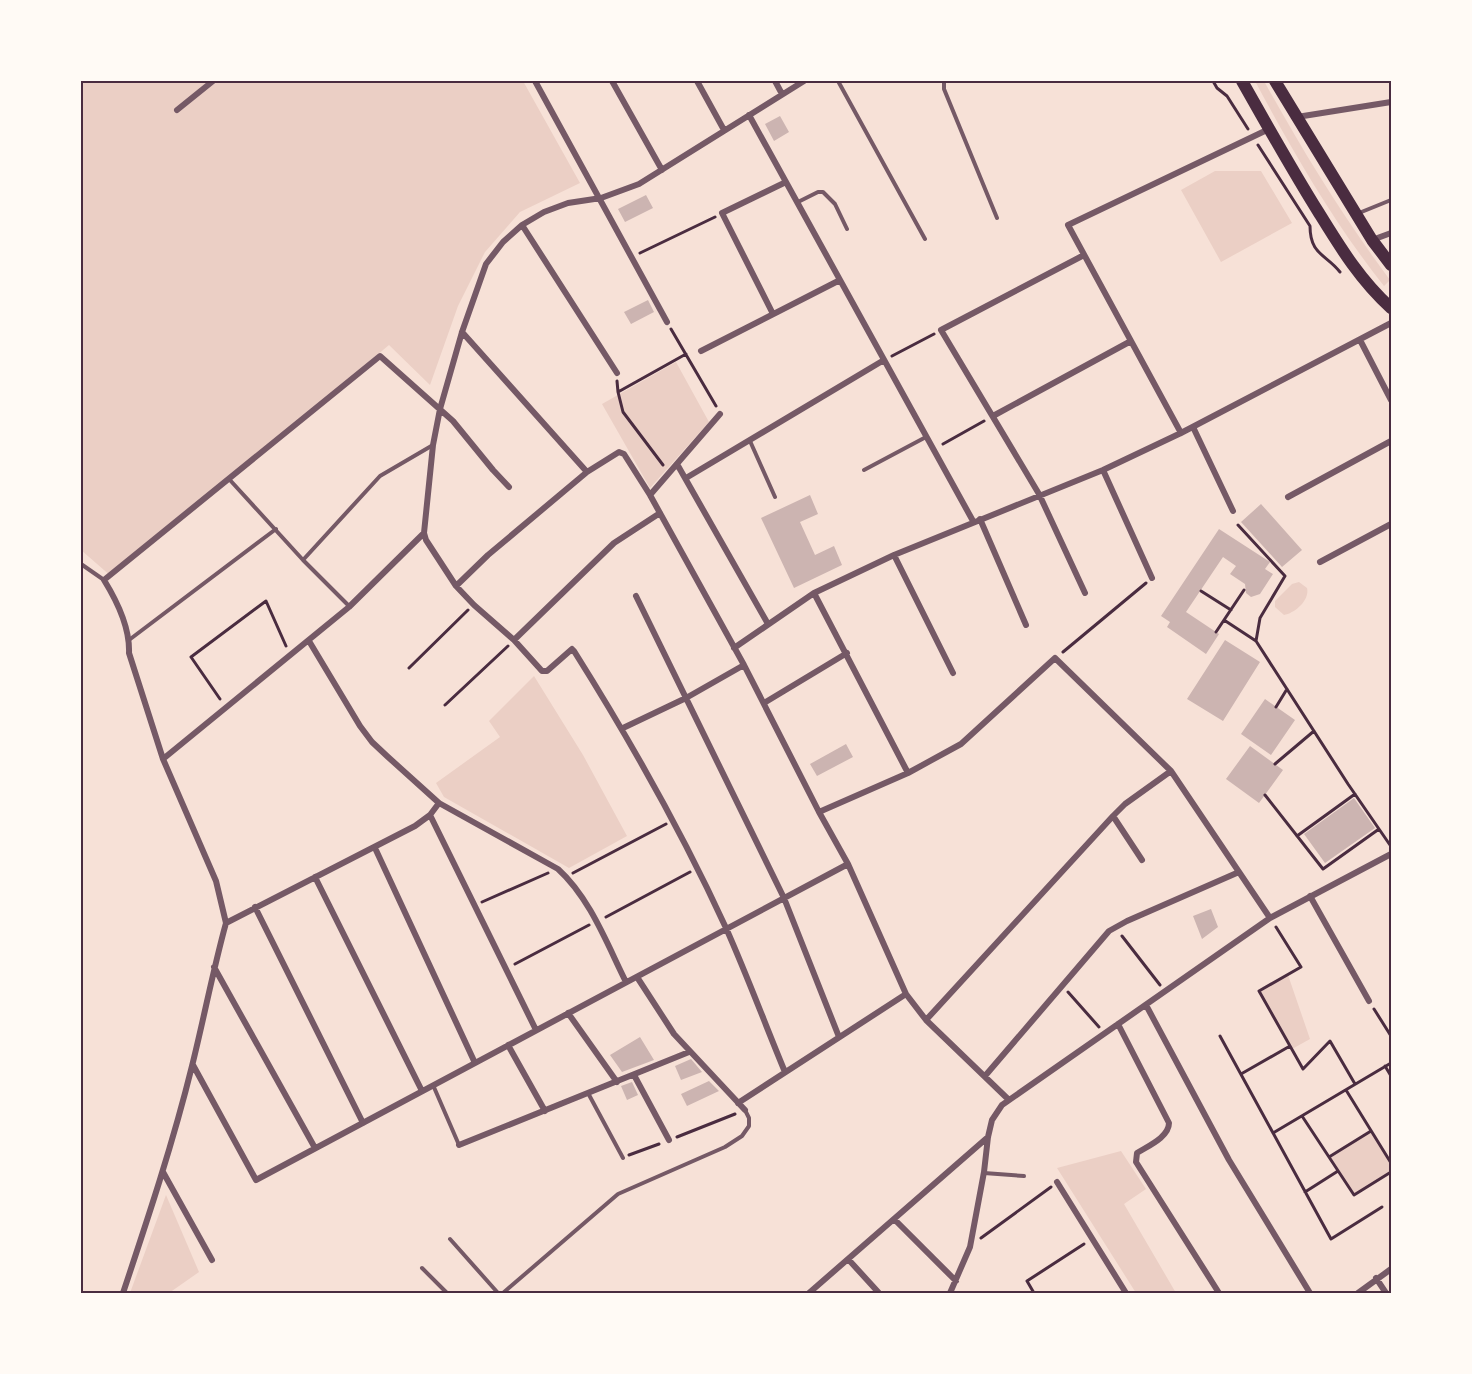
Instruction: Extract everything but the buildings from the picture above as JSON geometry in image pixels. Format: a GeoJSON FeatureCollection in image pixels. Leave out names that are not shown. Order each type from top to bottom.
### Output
{"type":"FeatureCollection","features":[{"type":"Feature","properties":{"kind":"main road"},"geometry":{"type":"LineString","coordinates":[[1242,81],[1290,167],[1343,252],[1369,286],[1391,308]]}},
{"type":"Feature","properties":{"kind":"main road"},"geometry":{"type":"LineString","coordinates":[[1275,81],[1372,240],[1391,266]]}},
{"type":"Feature","properties":{"kind":"street"},"geometry":{"type":"LineString","coordinates":[[177,110],[213,81]]}},
{"type":"Feature","properties":{"kind":"street"},"geometry":{"type":"LineString","coordinates":[[535,81],[667,322]]}},
{"type":"Feature","properties":{"kind":"street"},"geometry":{"type":"LineString","coordinates":[[612,81],[662,171]]}},
{"type":"Feature","properties":{"kind":"street"},"geometry":{"type":"LineString","coordinates":[[697,81],[724,130]]}},
{"type":"Feature","properties":{"kind":"street"},"geometry":{"type":"LineString","coordinates":[[775,81],[782,94]]}},
{"type":"Feature","properties":{"kind":"street"},"geometry":{"type":"LineString","coordinates":[[785,1072],[726,929],[672,821],[623,728],[574,651],[572,649],[547,671],[542,672],[514,640],[456,586],[426,540],[424,533],[440,409],[462,332],[486,264],[503,242],[522,225],[544,212],[568,203],[601,198],[639,184],[804,81]]}},
{"type":"Feature","properties":{"kind":"street"},"geometry":{"type":"LineString","coordinates":[[1295,117],[1391,102]]}},
{"type":"Feature","properties":{"kind":"street"},"geometry":{"type":"LineString","coordinates":[[749,115],[973,521]]}},
{"type":"Feature","properties":{"kind":"street"},"geometry":{"type":"LineString","coordinates":[[1181,433],[1068,225],[1269,129]]}},
{"type":"Feature","properties":{"kind":"street"},"geometry":{"type":"LineString","coordinates":[[773,314],[722,213],[786,182]]}},
{"type":"Feature","properties":{"kind":"street"},"geometry":{"type":"LineString","coordinates":[[522,225],[617,374]]}},
{"type":"Feature","properties":{"kind":"street"},"geometry":{"type":"LineString","coordinates":[[1372,240],[1391,233]]}},
{"type":"Feature","properties":{"kind":"street"},"geometry":{"type":"LineString","coordinates":[[1084,255],[941,330],[1039,494],[1085,593]]}},
{"type":"Feature","properties":{"kind":"street"},"geometry":{"type":"LineString","coordinates":[[701,351],[840,280]]}},
{"type":"Feature","properties":{"kind":"street"},"geometry":{"type":"LineString","coordinates":[[734,648],[814,593],[973,521],[1103,470],[1193,427],[1391,323]]}},
{"type":"Feature","properties":{"kind":"street"},"geometry":{"type":"LineString","coordinates":[[462,332],[587,472]]}},
{"type":"Feature","properties":{"kind":"street"},"geometry":{"type":"LineString","coordinates":[[1360,340],[1391,400]]}},
{"type":"Feature","properties":{"kind":"street"},"geometry":{"type":"LineString","coordinates":[[993,416],[1131,341]]}},
{"type":"Feature","properties":{"kind":"street"},"geometry":{"type":"LineString","coordinates":[[123,1293],[163,1172],[193,1065],[214,966],[226,923],[216,881],[163,759],[129,653],[129,640],[115,598],[104,580],[370,364],[382,357],[453,421],[509,487]]}},
{"type":"Feature","properties":{"kind":"street"},"geometry":{"type":"LineString","coordinates":[[686,478],[884,360]]}},
{"type":"Feature","properties":{"kind":"street"},"geometry":{"type":"LineString","coordinates":[[650,495],[720,414]]}},
{"type":"Feature","properties":{"kind":"street"},"geometry":{"type":"LineString","coordinates":[[1193,427],[1233,511]]}},
{"type":"Feature","properties":{"kind":"street"},"geometry":{"type":"LineString","coordinates":[[1288,497],[1391,441]]}},
{"type":"Feature","properties":{"kind":"street"},"geometry":{"type":"LineString","coordinates":[[456,586],[488,555],[587,472],[619,452],[622,453],[650,495],[764,703],[848,864],[906,994],[926,1020],[1009,1100]]}},
{"type":"Feature","properties":{"kind":"street"},"geometry":{"type":"LineString","coordinates":[[677,464],[768,624]]}},
{"type":"Feature","properties":{"kind":"street"},"geometry":{"type":"LineString","coordinates":[[1103,470],[1152,578]]}},
{"type":"Feature","properties":{"kind":"street"},"geometry":{"type":"LineString","coordinates":[[514,640],[614,543],[660,513]]}},
{"type":"Feature","properties":{"kind":"street"},"geometry":{"type":"LineString","coordinates":[[980,519],[1026,625]]}},
{"type":"Feature","properties":{"kind":"street"},"geometry":{"type":"LineString","coordinates":[[1320,562],[1391,524]]}},
{"type":"Feature","properties":{"kind":"street"},"geometry":{"type":"LineString","coordinates":[[163,759],[350,607],[424,533]]}},
{"type":"Feature","properties":{"kind":"street"},"geometry":{"type":"LineString","coordinates":[[894,555],[953,673]]}},
{"type":"Feature","properties":{"kind":"street"},"geometry":{"type":"LineString","coordinates":[[814,593],[908,773]]}},
{"type":"Feature","properties":{"kind":"street"},"geometry":{"type":"LineString","coordinates":[[636,596],[784,898],[839,1037]]}},
{"type":"Feature","properties":{"kind":"street"},"geometry":{"type":"LineString","coordinates":[[309,641],[372,742],[439,803],[558,869],[566,876],[595,922],[626,982]]}},
{"type":"Feature","properties":{"kind":"street"},"geometry":{"type":"LineString","coordinates":[[764,703],[847,653]]}},
{"type":"Feature","properties":{"kind":"street"},"geometry":{"type":"LineString","coordinates":[[819,812],[908,773],[961,744],[1055,658],[1171,771],[1270,918]]}},
{"type":"Feature","properties":{"kind":"street"},"geometry":{"type":"LineString","coordinates":[[623,728],[686,698],[744,666]]}},
{"type":"Feature","properties":{"kind":"street"},"geometry":{"type":"LineString","coordinates":[[926,1020],[1113,816],[1125,804],[1171,771]]}},
{"type":"Feature","properties":{"kind":"street"},"geometry":{"type":"LineString","coordinates":[[226,923],[375,848],[430,816],[439,803]]}},
{"type":"Feature","properties":{"kind":"street"},"geometry":{"type":"LineString","coordinates":[[430,816],[536,1030]]}},
{"type":"Feature","properties":{"kind":"street"},"geometry":{"type":"LineString","coordinates":[[1113,816],[1142,860]]}},
{"type":"Feature","properties":{"kind":"street"},"geometry":{"type":"LineString","coordinates":[[375,848],[475,1063]]}},
{"type":"Feature","properties":{"kind":"street"},"geometry":{"type":"LineString","coordinates":[[950,1293],[970,1247],[988,1137],[997,1112],[1009,1100],[1270,918],[1391,854]]}},
{"type":"Feature","properties":{"kind":"street"},"geometry":{"type":"LineString","coordinates":[[193,1065],[256,1180],[848,864]]}},
{"type":"Feature","properties":{"kind":"street"},"geometry":{"type":"LineString","coordinates":[[985,1076],[1104,936],[1115,928],[1239,872]]}},
{"type":"Feature","properties":{"kind":"street"},"geometry":{"type":"LineString","coordinates":[[315,877],[422,1091]]}},
{"type":"Feature","properties":{"kind":"street"},"geometry":{"type":"LineString","coordinates":[[1310,896],[1369,1001]]}},
{"type":"Feature","properties":{"kind":"street"},"geometry":{"type":"LineString","coordinates":[[255,907],[363,1123]]}},
{"type":"Feature","properties":{"kind":"street"},"geometry":{"type":"LineString","coordinates":[[214,966],[315,1148]]}},
{"type":"Feature","properties":{"kind":"street"},"geometry":{"type":"LineString","coordinates":[[637,977],[674,1034],[745,1110]]}},
{"type":"Feature","properties":{"kind":"street"},"geometry":{"type":"LineString","coordinates":[[738,1103],[906,994]]}},
{"type":"Feature","properties":{"kind":"street"},"geometry":{"type":"LineString","coordinates":[[1146,1005],[1228,1160],[1310,1293]]}},
{"type":"Feature","properties":{"kind":"street"},"geometry":{"type":"LineString","coordinates":[[568,1013],[617,1082]]}},
{"type":"Feature","properties":{"kind":"street"},"geometry":{"type":"LineString","coordinates":[[1118,1024],[1169,1123],[1165,1134],[1137,1153],[1136,1162],[1219,1293]]}},
{"type":"Feature","properties":{"kind":"street"},"geometry":{"type":"LineString","coordinates":[[508,1045],[545,1111]]}},
{"type":"Feature","properties":{"kind":"street"},"geometry":{"type":"LineString","coordinates":[[459,1145],[689,1052]]}},
{"type":"Feature","properties":{"kind":"street"},"geometry":{"type":"LineString","coordinates":[[634,1075],[669,1140]]}},
{"type":"Feature","properties":{"kind":"street"},"geometry":{"type":"LineString","coordinates":[[809,1293],[988,1137]]}},
{"type":"Feature","properties":{"kind":"street"},"geometry":{"type":"LineString","coordinates":[[163,1172],[212,1260]]}},
{"type":"Feature","properties":{"kind":"street"},"geometry":{"type":"LineString","coordinates":[[1057,1182],[1125,1293]]}},
{"type":"Feature","properties":{"kind":"street"},"geometry":{"type":"LineString","coordinates":[[894,1219],[956,1281]]}},
{"type":"Feature","properties":{"kind":"street"},"geometry":{"type":"LineString","coordinates":[[848,1259],[879,1293]]}},
{"type":"Feature","properties":{"kind":"street"},"geometry":{"type":"LineString","coordinates":[[1358,1293],[1391,1269]]}},
{"type":"Feature","properties":{"kind":"street"},"geometry":{"type":"LineString","coordinates":[[1377,1278],[1386,1293]]}},
{"type":"Feature","properties":{"kind":"lane"},"geometry":{"type":"LineString","coordinates":[[838,81],[925,239]]}},
{"type":"Feature","properties":{"kind":"lane"},"geometry":{"type":"LineString","coordinates":[[944,81],[944,89],[997,218]]}},
{"type":"Feature","properties":{"kind":"lane"},"geometry":{"type":"LineString","coordinates":[[797,202],[818,192],[824,192],[834,204],[847,230]]}},
{"type":"Feature","properties":{"kind":"lane"},"geometry":{"type":"LineString","coordinates":[[1356,214],[1391,200]]}},
{"type":"Feature","properties":{"kind":"lane"},"geometry":{"type":"LineString","coordinates":[[864,470],[926,437]]}},
{"type":"Feature","properties":{"kind":"lane"},"geometry":{"type":"LineString","coordinates":[[749,441],[775,497]]}},
{"type":"Feature","properties":{"kind":"lane"},"geometry":{"type":"LineString","coordinates":[[303,560],[380,476],[434,445]]}},
{"type":"Feature","properties":{"kind":"lane"},"geometry":{"type":"LineString","coordinates":[[229,479],[303,560],[350,607]]}},
{"type":"Feature","properties":{"kind":"lane"},"geometry":{"type":"LineString","coordinates":[[129,640],[276,529]]}},
{"type":"Feature","properties":{"kind":"lane"},"geometry":{"type":"LineString","coordinates":[[81,564],[104,580]]}},
{"type":"Feature","properties":{"kind":"lane"},"geometry":{"type":"LineString","coordinates":[[433,1085],[459,1145]]}},
{"type":"Feature","properties":{"kind":"lane"},"geometry":{"type":"LineString","coordinates":[[588,1093],[623,1158]]}},
{"type":"Feature","properties":{"kind":"lane"},"geometry":{"type":"LineString","coordinates":[[503,1293],[618,1194],[725,1147],[742,1136],[750,1126],[745,1110]]}},
{"type":"Feature","properties":{"kind":"lane"},"geometry":{"type":"LineString","coordinates":[[984,1172],[1024,1176]]}},
{"type":"Feature","properties":{"kind":"lane"},"geometry":{"type":"LineString","coordinates":[[450,1239],[498,1293]]}},
{"type":"Feature","properties":{"kind":"lane"},"geometry":{"type":"LineString","coordinates":[[422,1268],[447,1293]]}},
{"type":"Feature","properties":{"kind":"path"},"geometry":{"type":"LineString","coordinates":[[1213,81],[1217,88],[1227,96],[1310,226],[1310,239],[1321,257],[1333,264],[1340,273]]}},
{"type":"Feature","properties":{"kind":"path"},"geometry":{"type":"LineString","coordinates":[[633,257],[722,213]]}},
{"type":"Feature","properties":{"kind":"path"},"geometry":{"type":"LineString","coordinates":[[667,322],[720,414]]}},
{"type":"Feature","properties":{"kind":"path"},"geometry":{"type":"LineString","coordinates":[[884,360],[941,330]]}},
{"type":"Feature","properties":{"kind":"path"},"geometry":{"type":"LineString","coordinates":[[669,473],[623,412],[618,392],[686,354]]}},
{"type":"Feature","properties":{"kind":"path"},"geometry":{"type":"LineString","coordinates":[[933,449],[993,416]]}},
{"type":"Feature","properties":{"kind":"path"},"geometry":{"type":"LineString","coordinates":[[1238,525],[1285,576],[1260,618],[1256,641]]}},
{"type":"Feature","properties":{"kind":"path"},"geometry":{"type":"LineString","coordinates":[[1055,658],[1152,578]]}},
{"type":"Feature","properties":{"kind":"path"},"geometry":{"type":"LineString","coordinates":[[1216,632],[1244,590]]}},
{"type":"Feature","properties":{"kind":"path"},"geometry":{"type":"LineString","coordinates":[[1201,591],[1231,610]]}},
{"type":"Feature","properties":{"kind":"path"},"geometry":{"type":"LineString","coordinates":[[225,707],[191,657],[266,601],[290,656]]}},
{"type":"Feature","properties":{"kind":"path"},"geometry":{"type":"LineString","coordinates":[[409,668],[474,605]]}},
{"type":"Feature","properties":{"kind":"path"},"geometry":{"type":"LineString","coordinates":[[1224,620],[1256,641],[1354,794],[1391,847]]}},
{"type":"Feature","properties":{"kind":"path"},"geometry":{"type":"LineString","coordinates":[[445,705],[514,640]]}},
{"type":"Feature","properties":{"kind":"path"},"geometry":{"type":"LineString","coordinates":[[1276,707],[1287,689]]}},
{"type":"Feature","properties":{"kind":"path"},"geometry":{"type":"LineString","coordinates":[[1275,764],[1314,731]]}},
{"type":"Feature","properties":{"kind":"path"},"geometry":{"type":"LineString","coordinates":[[1297,836],[1354,794]]}},
{"type":"Feature","properties":{"kind":"path"},"geometry":{"type":"LineString","coordinates":[[1265,795],[1323,869],[1379,829]]}},
{"type":"Feature","properties":{"kind":"path"},"geometry":{"type":"LineString","coordinates":[[566,876],[672,821]]}},
{"type":"Feature","properties":{"kind":"path"},"geometry":{"type":"LineString","coordinates":[[475,905],[558,869]]}},
{"type":"Feature","properties":{"kind":"path"},"geometry":{"type":"LineString","coordinates":[[1270,918],[1301,967],[1259,991],[1303,1069],[1330,1041],[1355,1084]]}},
{"type":"Feature","properties":{"kind":"path"},"geometry":{"type":"LineString","coordinates":[[1115,928],[1165,991]]}},
{"type":"Feature","properties":{"kind":"path"},"geometry":{"type":"LineString","coordinates":[[1063,986],[1105,1033]]}},
{"type":"Feature","properties":{"kind":"path"},"geometry":{"type":"LineString","coordinates":[[1369,1001],[1391,1036]]}},
{"type":"Feature","properties":{"kind":"path"},"geometry":{"type":"LineString","coordinates":[[1220,1036],[1331,1239],[1382,1207]]}},
{"type":"Feature","properties":{"kind":"path"},"geometry":{"type":"LineString","coordinates":[[1241,1074],[1290,1046]]}},
{"type":"Feature","properties":{"kind":"path"},"geometry":{"type":"LineString","coordinates":[[1273,1133],[1391,1063]]}},
{"type":"Feature","properties":{"kind":"path"},"geometry":{"type":"LineString","coordinates":[[1385,1066],[1391,1076]]}},
{"type":"Feature","properties":{"kind":"path"},"geometry":{"type":"LineString","coordinates":[[1346,1090],[1391,1163]]}},
{"type":"Feature","properties":{"kind":"path"},"geometry":{"type":"LineString","coordinates":[[623,1158],[745,1110]]}},
{"type":"Feature","properties":{"kind":"path"},"geometry":{"type":"LineString","coordinates":[[1302,1116],[1354,1195],[1391,1172]]}},
{"type":"Feature","properties":{"kind":"path"},"geometry":{"type":"LineString","coordinates":[[1329,1157],[1371,1131]]}},
{"type":"Feature","properties":{"kind":"path"},"geometry":{"type":"LineString","coordinates":[[1305,1192],[1338,1171]]}},
{"type":"Feature","properties":{"kind":"path"},"geometry":{"type":"LineString","coordinates":[[970,1247],[1057,1182]]}},
{"type":"Feature","properties":{"kind":"path"},"geometry":{"type":"LineString","coordinates":[[1034,1293],[1027,1281],[1092,1239]]}},
{"type":"Feature","properties":{"kind":"shaded area"},"geometry":{"type":"Polygon","coordinates":[[[81,81],[523,81],[580,183],[520,212],[485,252],[458,306],[430,385],[389,345],[112,577],[81,550],[81,81]]]}},
{"type":"Feature","properties":{"kind":"shaded area"},"geometry":{"type":"Polygon","coordinates":[[[1255,81],[1264,81],[1324,183],[1390,280],[1384,286],[1348,237],[1315,186],[1255,81]]]}},
{"type":"Feature","properties":{"kind":"shaded area"},"geometry":{"type":"Polygon","coordinates":[[[1215,171],[1261,171],[1292,223],[1221,262],[1181,190],[1215,171]]]}},
{"type":"Feature","properties":{"kind":"shaded area"},"geometry":{"type":"Polygon","coordinates":[[[676,362],[709,422],[650,488],[602,404],[676,362]]]}},
{"type":"Feature","properties":{"kind":"shaded area"},"geometry":{"type":"Polygon","coordinates":[[[1299,582],[1307,588],[1306,597],[1297,609],[1284,615],[1275,607],[1275,601],[1292,584],[1299,582]]]}},
{"type":"Feature","properties":{"kind":"shaded area"},"geometry":{"type":"Polygon","coordinates":[[[534,676],[583,755],[627,836],[569,868],[444,797],[436,783],[500,737],[489,721],[534,676]]]}},
{"type":"Feature","properties":{"kind":"shaded area"},"geometry":{"type":"Polygon","coordinates":[[[1288,975],[1310,1039],[1292,1049],[1259,991],[1288,975]]]}},
{"type":"Feature","properties":{"kind":"shaded area"},"geometry":{"type":"Polygon","coordinates":[[[1371,1131],[1391,1163],[1391,1172],[1354,1195],[1329,1157],[1371,1131]]]}},
{"type":"Feature","properties":{"kind":"shaded area"},"geometry":{"type":"Polygon","coordinates":[[[1121,1151],[1146,1189],[1124,1204],[1176,1293],[1136,1293],[1057,1168],[1121,1151]]]}},
{"type":"Feature","properties":{"kind":"shaded area"},"geometry":{"type":"Polygon","coordinates":[[[166,1195],[199,1272],[169,1293],[130,1293],[166,1195]]]}}]}
